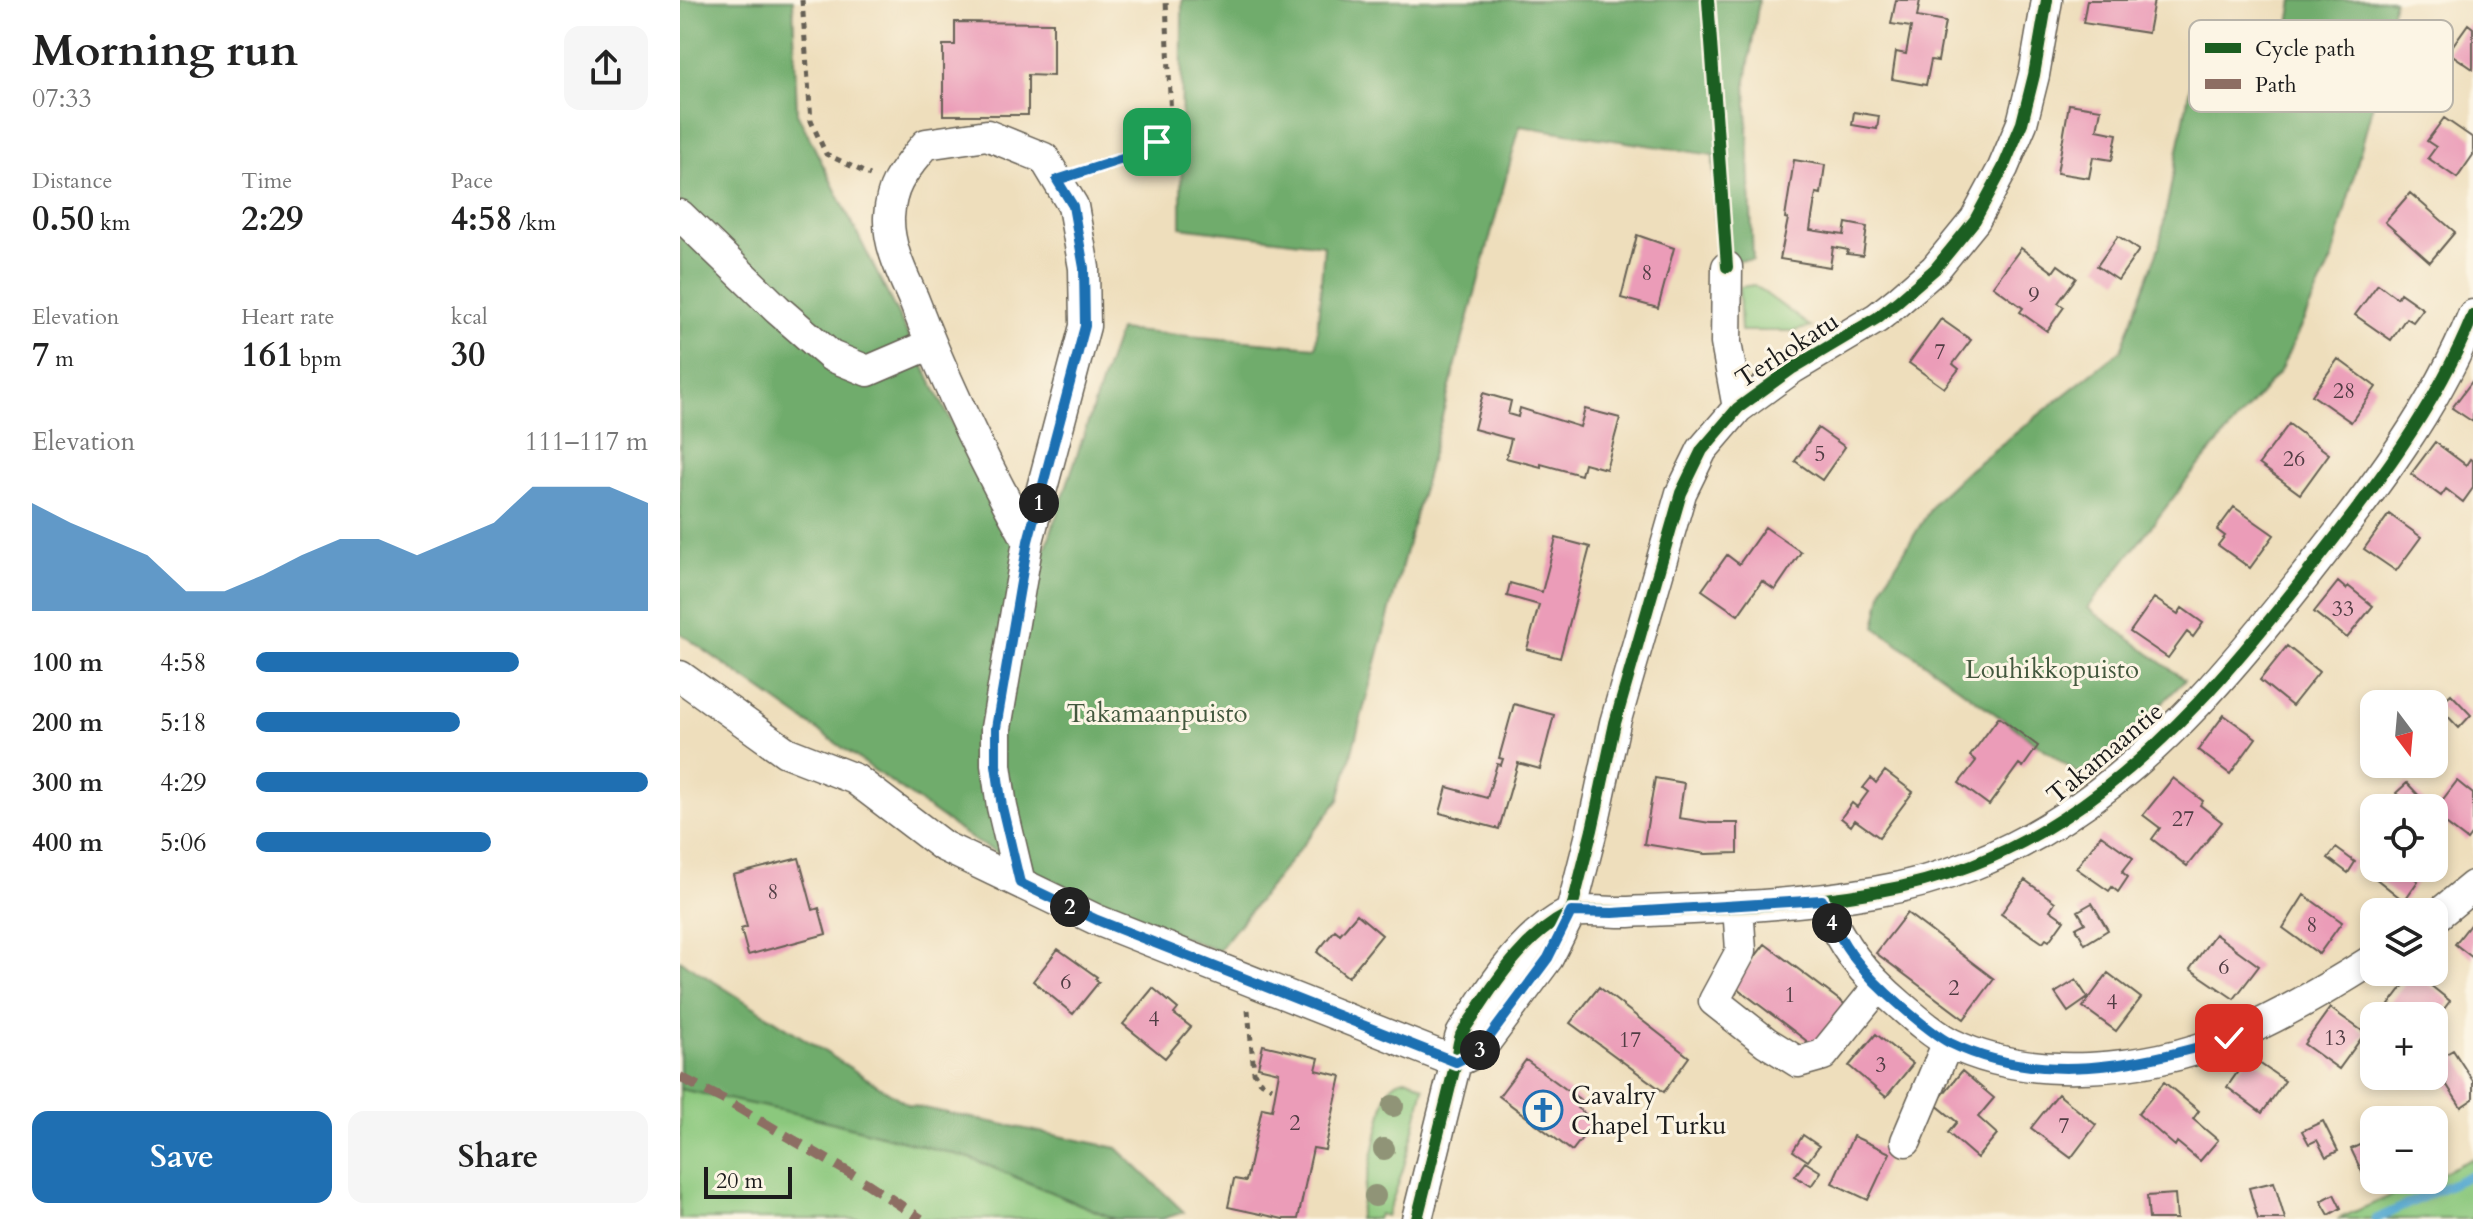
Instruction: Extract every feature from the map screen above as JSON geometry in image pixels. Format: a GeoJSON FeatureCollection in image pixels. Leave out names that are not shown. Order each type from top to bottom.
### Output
{"type":"FeatureCollection","features":[{"type":"Feature","properties":{"kind":"street","name":"Terhokatu"},"geometry":{"type":"LineString","coordinates":[[1571,912],[1615,723],[1681,493],[1702,450],[1738,408],[1793,368],[1877,318],[1897,302],[1935,269],[1975,220],[2003,168],[2022,123],[2047,0]]}},
{"type":"Feature","properties":{"kind":"street"},"geometry":{"type":"LineString","coordinates":[[1020,883],[998,779],[996,728],[1028,541],[1085,326],[1084,268],[1073,206],[1044,158],[987,135],[926,144],[894,183],[889,234],[931,344],[1005,500],[1028,541]]}},
{"type":"Feature","properties":{"kind":"street"},"geometry":{"type":"LineString","coordinates":[[680,215],[778,310],[831,356],[868,371],[931,344]]}},
{"type":"Feature","properties":{"kind":"street"},"geometry":{"type":"LineString","coordinates":[[1727,267],[1726,343],[1738,408]]}},
{"type":"Feature","properties":{"kind":"street","name":"Takamaantie"},"geometry":{"type":"LineString","coordinates":[[1571,912],[1613,913],[1738,906],[1878,892],[1970,866],[2063,818],[2150,750],[2269,622],[2401,451],[2456,358],[2473,315]]}},
{"type":"Feature","properties":{"kind":"street"},"geometry":{"type":"LineString","coordinates":[[680,676],[786,752],[855,779],[943,846],[1097,920],[1456,1062],[1479,1051],[1548,958],[1571,912]]}},
{"type":"Feature","properties":{"kind":"street"},"geometry":{"type":"LineString","coordinates":[[2448,907],[2473,886]]}},
{"type":"Feature","properties":{"kind":"street"},"geometry":{"type":"LineString","coordinates":[[1822,900],[1848,952],[1878,987],[1948,1042],[1988,1058],[2031,1065],[2078,1068],[2125,1065],[2177,1054],[2229,1038],[2330,987],[2360,968]]}},
{"type":"Feature","properties":{"kind":"street"},"geometry":{"type":"LineString","coordinates":[[1738,906],[1741,951],[1714,1001],[1766,1042],[1798,1062],[1823,1055],[1878,987]]}},
{"type":"Feature","properties":{"kind":"street"},"geometry":{"type":"LineString","coordinates":[[1906,1141],[1948,1042]]}},
{"type":"Feature","properties":{"kind":"street"},"geometry":{"type":"LineString","coordinates":[[1417,1219],[1456,1062]]}},
{"type":"Feature","properties":{"kind":"path"},"geometry":{"type":"LineString","coordinates":[[802,0],[811,121],[826,154],[858,171],[894,183]]}},
{"type":"Feature","properties":{"kind":"path"},"geometry":{"type":"LineString","coordinates":[[1057,180],[1135,155],[1157,142],[1171,120],[1166,0]]}},
{"type":"Feature","properties":{"kind":"path"},"geometry":{"type":"LineString","coordinates":[[1247,1001],[1254,1072],[1259,1081],[1272,1088]]}},
{"type":"Feature","properties":{"kind":"green space","name":"Takamaanpuisto"},"geometry":{"type":"Polygon","coordinates":[[[680,0],[793,0],[797,113],[1007,533],[1045,550],[1119,330],[1316,347],[1324,245],[1181,227],[1182,0],[1759,0],[1746,81],[1753,260],[1717,261],[1713,155],[1520,126],[1339,800],[1218,951],[1081,894],[976,842],[680,633],[680,0]]]}},
{"type":"Feature","properties":{"kind":"green space"},"geometry":{"type":"Polygon","coordinates":[[[2293,0],[2394,0],[2391,20],[2290,20],[2293,0]]]}},
{"type":"Feature","properties":{"kind":"green space","name":"Louhikkopuisto"},"geometry":{"type":"Polygon","coordinates":[[[2189,93],[2189,112],[2371,112],[2332,260],[2280,371],[2191,475],[2088,608],[2185,680],[2131,734],[2080,775],[1875,627],[1884,584],[1936,500],[1965,473],[2121,350],[2159,247],[2189,93]]]}},
{"type":"Feature","properties":{"kind":"green space"},"geometry":{"type":"Polygon","coordinates":[[[1754,285],[1811,327],[1794,331],[1741,331],[1739,287],[1754,285]]]}},
{"type":"Feature","properties":{"kind":"green space"},"geometry":{"type":"Polygon","coordinates":[[[680,960],[909,1105],[1117,1148],[1184,1212],[1162,1219],[1115,1219],[970,1158],[804,1115],[680,1089],[680,960]]]}},
{"type":"Feature","properties":{"kind":"green space"},"geometry":{"type":"Polygon","coordinates":[[[1409,1079],[1424,1087],[1392,1200],[1386,1216],[1379,1214],[1377,1219],[1358,1219],[1386,1095],[1395,1083],[1409,1079]]]}},
{"type":"Feature","properties":{"kind":"green space"},"geometry":{"type":"Polygon","coordinates":[[[680,1089],[804,1115],[970,1158],[1115,1219],[680,1219],[680,1089]]]}},
{"type":"Feature","properties":{"kind":"green space"},"geometry":{"type":"Polygon","coordinates":[[[2473,1158],[2473,1219],[2338,1219],[2395,1194],[2448,1194],[2448,1170],[2473,1158]]]}},
{"type":"Feature","properties":{"kind":"building"},"geometry":{"type":"Polygon","coordinates":[[[1896,0],[1920,0],[1917,17],[1945,22],[1938,61],[1931,60],[1926,85],[1892,79],[1896,52],[1906,54],[1911,27],[1891,24],[1896,0]]]}},
{"type":"Feature","properties":{"kind":"building"},"geometry":{"type":"Polygon","coordinates":[[[2087,0],[2154,0],[2148,33],[2083,23],[2087,0]]]}},
{"type":"Feature","properties":{"kind":"building"},"geometry":{"type":"Polygon","coordinates":[[[955,22],[1053,23],[1053,76],[1028,75],[1028,115],[943,115],[943,45],[955,45],[955,22]]]}},
{"type":"Feature","properties":{"kind":"building"},"geometry":{"type":"Polygon","coordinates":[[[2468,24],[2473,28],[2473,69],[2453,55],[2453,45],[2468,24]]]}},
{"type":"Feature","properties":{"kind":"building"},"geometry":{"type":"Polygon","coordinates":[[[2069,104],[2101,109],[2097,130],[2117,134],[2112,160],[2093,157],[2089,178],[2057,173],[2069,104]]]}},
{"type":"Feature","properties":{"kind":"building"},"geometry":{"type":"Polygon","coordinates":[[[1854,112],[1879,116],[1877,129],[1852,125],[1854,112]]]}},
{"type":"Feature","properties":{"kind":"building"},"geometry":{"type":"Polygon","coordinates":[[[2444,118],[2473,138],[2473,155],[2457,178],[2428,158],[2436,147],[2427,141],[2444,118]]]}},
{"type":"Feature","properties":{"kind":"building"},"geometry":{"type":"Polygon","coordinates":[[[1794,160],[1825,165],[1821,194],[1816,193],[1810,230],[1844,235],[1846,223],[1867,227],[1863,256],[1847,254],[1848,250],[1833,247],[1830,267],[1780,259],[1794,160]]]}},
{"type":"Feature","properties":{"kind":"building"},"geometry":{"type":"Polygon","coordinates":[[[2410,193],[2455,232],[2430,262],[2385,222],[2410,193]]]}},
{"type":"Feature","properties":{"kind":"building"},"geometry":{"type":"Polygon","coordinates":[[[1637,235],[1674,248],[1658,308],[1621,298],[1637,235]]]}},
{"type":"Feature","properties":{"kind":"building"},"geometry":{"type":"Polygon","coordinates":[[[2118,236],[2139,250],[2118,280],[2097,266],[2118,236]]]}},
{"type":"Feature","properties":{"kind":"building"},"geometry":{"type":"Polygon","coordinates":[[[2021,248],[2053,272],[2058,265],[2076,278],[2058,303],[2064,307],[2047,331],[2020,312],[2023,308],[1993,286],[2021,248]]]}},
{"type":"Feature","properties":{"kind":"building"},"geometry":{"type":"Polygon","coordinates":[[[2378,284],[2397,298],[2400,293],[2423,309],[2413,322],[2406,318],[2391,340],[2355,315],[2378,284]]]}},
{"type":"Feature","properties":{"kind":"building"},"geometry":{"type":"Polygon","coordinates":[[[1941,319],[1971,340],[1953,364],[1959,369],[1944,388],[1909,363],[1941,319]]]}},
{"type":"Feature","properties":{"kind":"building"},"geometry":{"type":"Polygon","coordinates":[[[2338,359],[2376,387],[2351,422],[2312,395],[2338,359]]]}},
{"type":"Feature","properties":{"kind":"building"},"geometry":{"type":"Polygon","coordinates":[[[2473,380],[2473,422],[2452,408],[2473,380]]]}},
{"type":"Feature","properties":{"kind":"building"},"geometry":{"type":"Polygon","coordinates":[[[1483,393],[1511,401],[1508,414],[1518,417],[1520,408],[1580,427],[1585,409],[1620,418],[1606,469],[1584,463],[1581,475],[1506,458],[1511,439],[1474,429],[1483,393]]]}},
{"type":"Feature","properties":{"kind":"building"},"geometry":{"type":"Polygon","coordinates":[[[2289,424],[2329,454],[2300,494],[2259,464],[2289,424]]]}},
{"type":"Feature","properties":{"kind":"building"},"geometry":{"type":"Polygon","coordinates":[[[1818,428],[1845,447],[1822,480],[1795,461],[1818,428]]]}},
{"type":"Feature","properties":{"kind":"building"},"geometry":{"type":"Polygon","coordinates":[[[2435,442],[2466,465],[2470,459],[2473,461],[2473,488],[2463,502],[2446,489],[2441,496],[2411,474],[2435,442]]]}},
{"type":"Feature","properties":{"kind":"building"},"geometry":{"type":"Polygon","coordinates":[[[2234,507],[2274,535],[2250,568],[2218,545],[2225,536],[2217,530],[2234,507]]]}},
{"type":"Feature","properties":{"kind":"building"},"geometry":{"type":"Polygon","coordinates":[[[2389,514],[2421,537],[2396,571],[2364,549],[2389,514]]]}},
{"type":"Feature","properties":{"kind":"building"},"geometry":{"type":"Polygon","coordinates":[[[1765,527],[1801,552],[1775,590],[1762,581],[1738,615],[1702,590],[1727,555],[1739,564],[1765,527]]]}},
{"type":"Feature","properties":{"kind":"building"},"geometry":{"type":"Polygon","coordinates":[[[1556,538],[1590,547],[1560,658],[1527,649],[1539,605],[1507,596],[1510,583],[1542,592],[1556,538]]]}},
{"type":"Feature","properties":{"kind":"building"},"geometry":{"type":"Polygon","coordinates":[[[2338,582],[2373,606],[2347,638],[2314,612],[2338,582]]]}},
{"type":"Feature","properties":{"kind":"building"},"geometry":{"type":"Polygon","coordinates":[[[2154,598],[2178,614],[2182,608],[2203,623],[2193,637],[2187,632],[2168,658],[2130,632],[2154,598]]]}},
{"type":"Feature","properties":{"kind":"building"},"geometry":{"type":"Polygon","coordinates":[[[2287,646],[2319,672],[2292,706],[2260,680],[2287,646]]]}},
{"type":"Feature","properties":{"kind":"building"},"geometry":{"type":"Polygon","coordinates":[[[2451,694],[2471,715],[2459,728],[2448,716],[2448,697],[2451,694]]]}},
{"type":"Feature","properties":{"kind":"building"},"geometry":{"type":"Polygon","coordinates":[[[1514,704],[1554,715],[1540,769],[1518,763],[1499,829],[1440,813],[1447,787],[1487,798],[1497,764],[1501,765],[1503,759],[1499,758],[1514,704]]]}},
{"type":"Feature","properties":{"kind":"building"},"geometry":{"type":"Polygon","coordinates":[[[2224,715],[2256,738],[2230,774],[2198,750],[2224,715]]]}},
{"type":"Feature","properties":{"kind":"building"},"geometry":{"type":"Polygon","coordinates":[[[1999,717],[2038,746],[2023,767],[2019,764],[1989,805],[1959,783],[1976,761],[1970,756],[1999,717]]]}},
{"type":"Feature","properties":{"kind":"building"},"geometry":{"type":"Polygon","coordinates":[[[1885,771],[1913,792],[1879,837],[1855,820],[1851,826],[1841,818],[1852,803],[1857,807],[1868,792],[1863,788],[1871,778],[1876,783],[1885,771]]]}},
{"type":"Feature","properties":{"kind":"building"},"geometry":{"type":"Polygon","coordinates":[[[1655,778],[1684,783],[1679,818],[1738,823],[1738,853],[1706,854],[1644,844],[1655,778]]]}},
{"type":"Feature","properties":{"kind":"building"},"geometry":{"type":"Polygon","coordinates":[[[2173,778],[2203,801],[2200,805],[2222,822],[2187,866],[2152,839],[2160,828],[2143,815],[2173,778]]]}},
{"type":"Feature","properties":{"kind":"building"},"geometry":{"type":"Polygon","coordinates":[[[2457,781],[2473,794],[2473,832],[2467,840],[2448,826],[2447,794],[2457,781]]]}},
{"type":"Feature","properties":{"kind":"building"},"geometry":{"type":"Polygon","coordinates":[[[2407,783],[2417,794],[2397,794],[2407,783]]]}},
{"type":"Feature","properties":{"kind":"building"},"geometry":{"type":"Polygon","coordinates":[[[2101,835],[2133,858],[2122,872],[2128,877],[2118,892],[2112,887],[2109,891],[2076,868],[2101,835]]]}},
{"type":"Feature","properties":{"kind":"building"},"geometry":{"type":"Polygon","coordinates":[[[2336,848],[2355,862],[2348,873],[2328,858],[2336,848]]]}},
{"type":"Feature","properties":{"kind":"building"},"geometry":{"type":"Polygon","coordinates":[[[799,858],[813,910],[819,908],[826,934],[748,955],[741,929],[747,927],[733,875],[799,858]]]}},
{"type":"Feature","properties":{"kind":"building"},"geometry":{"type":"Polygon","coordinates":[[[2025,880],[2055,902],[2050,910],[2064,920],[2049,941],[2046,939],[2043,943],[2001,914],[2025,880]]]}},
{"type":"Feature","properties":{"kind":"building"},"geometry":{"type":"Polygon","coordinates":[[[2380,882],[2417,882],[2406,898],[2400,898],[2380,882]]]}},
{"type":"Feature","properties":{"kind":"building"},"geometry":{"type":"Polygon","coordinates":[[[2304,895],[2342,922],[2319,954],[2283,928],[2304,895]]]}},
{"type":"Feature","properties":{"kind":"building"},"geometry":{"type":"Polygon","coordinates":[[[2092,903],[2108,930],[2085,944],[2076,928],[2085,923],[2078,911],[2092,903]]]}},
{"type":"Feature","properties":{"kind":"building"},"geometry":{"type":"Polygon","coordinates":[[[1907,913],[1994,979],[1964,1019],[1876,953],[1907,913]]]}},
{"type":"Feature","properties":{"kind":"building"},"geometry":{"type":"Polygon","coordinates":[[[1357,914],[1382,935],[1348,977],[1317,952],[1335,930],[1340,934],[1357,914]]]}},
{"type":"Feature","properties":{"kind":"building"},"geometry":{"type":"Polygon","coordinates":[[[2473,921],[2473,958],[2455,944],[2473,921]]]}},
{"type":"Feature","properties":{"kind":"building"},"geometry":{"type":"Polygon","coordinates":[[[2215,934],[2259,966],[2234,999],[2190,969],[2215,934]]]}},
{"type":"Feature","properties":{"kind":"building"},"geometry":{"type":"Polygon","coordinates":[[[1765,944],[1847,1006],[1816,1048],[1733,985],[1765,944]]]}},
{"type":"Feature","properties":{"kind":"building"},"geometry":{"type":"Polygon","coordinates":[[[1058,949],[1097,977],[1095,979],[1099,982],[1073,1014],[1033,981],[1058,949]]]}},
{"type":"Feature","properties":{"kind":"building"},"geometry":{"type":"Polygon","coordinates":[[[2108,973],[2141,998],[2116,1031],[2083,1007],[2108,973]]]}},
{"type":"Feature","properties":{"kind":"building"},"geometry":{"type":"Polygon","coordinates":[[[2076,980],[2088,998],[2068,1012],[2055,993],[2076,980]]]}},
{"type":"Feature","properties":{"kind":"building"},"geometry":{"type":"Polygon","coordinates":[[[2403,986],[2431,986],[2450,1001],[2448,1004],[2391,1002],[2403,986]]]}},
{"type":"Feature","properties":{"kind":"building"},"geometry":{"type":"Polygon","coordinates":[[[1599,987],[1689,1057],[1664,1092],[1570,1023],[1599,987]]]}},
{"type":"Feature","properties":{"kind":"building"},"geometry":{"type":"Polygon","coordinates":[[[1153,988],[1178,1009],[1174,1014],[1191,1027],[1165,1058],[1123,1024],[1153,988]]]}},
{"type":"Feature","properties":{"kind":"building"},"geometry":{"type":"Polygon","coordinates":[[[2330,1008],[2360,1029],[2360,1040],[2339,1069],[2304,1044],[2330,1008]]]}},
{"type":"Feature","properties":{"kind":"building"},"geometry":{"type":"Polygon","coordinates":[[[1876,1034],[1913,1064],[1886,1097],[1849,1066],[1876,1034]]]}},
{"type":"Feature","properties":{"kind":"building"},"geometry":{"type":"Polygon","coordinates":[[[1263,1045],[1319,1058],[1316,1070],[1341,1076],[1325,1150],[1313,1148],[1298,1219],[1283,1219],[1228,1207],[1234,1179],[1246,1181],[1262,1108],[1272,1110],[1279,1072],[1258,1067],[1263,1045]]]}},
{"type":"Feature","properties":{"kind":"building"},"geometry":{"type":"Polygon","coordinates":[[[2453,1050],[2473,1081],[2473,1099],[2461,1107],[2448,1087],[2448,1053],[2453,1050]]]}},
{"type":"Feature","properties":{"kind":"building"},"geometry":{"type":"Polygon","coordinates":[[[2249,1056],[2285,1081],[2262,1113],[2227,1087],[2249,1056]]]}},
{"type":"Feature","properties":{"kind":"building"},"geometry":{"type":"Polygon","coordinates":[[[1526,1060],[1582,1101],[1577,1108],[1595,1121],[1572,1151],[1499,1096],[1526,1060]]]}},
{"type":"Feature","properties":{"kind":"building"},"geometry":{"type":"Polygon","coordinates":[[[1962,1071],[1994,1098],[1978,1117],[1997,1134],[1977,1158],[1948,1133],[1957,1122],[1935,1104],[1962,1071]]]}},
{"type":"Feature","properties":{"kind":"building"},"geometry":{"type":"Polygon","coordinates":[[[2164,1082],[2199,1111],[2193,1119],[2218,1140],[2200,1161],[2177,1142],[2175,1146],[2138,1114],[2164,1082]]]}},
{"type":"Feature","properties":{"kind":"building"},"geometry":{"type":"Polygon","coordinates":[[[2058,1094],[2096,1125],[2071,1158],[2031,1128],[2058,1094]]]}},
{"type":"Feature","properties":{"kind":"building"},"geometry":{"type":"Polygon","coordinates":[[[2323,1121],[2338,1151],[2326,1157],[2317,1140],[2309,1144],[2302,1131],[2323,1121]]]}},
{"type":"Feature","properties":{"kind":"building"},"geometry":{"type":"Polygon","coordinates":[[[1803,1135],[1819,1146],[1808,1161],[1793,1151],[1803,1135]]]}},
{"type":"Feature","properties":{"kind":"building"},"geometry":{"type":"Polygon","coordinates":[[[1853,1136],[1890,1153],[1868,1200],[1832,1183],[1853,1136]]]}},
{"type":"Feature","properties":{"kind":"building"},"geometry":{"type":"Polygon","coordinates":[[[2360,1145],[2360,1168],[2351,1149],[2360,1145]]]}},
{"type":"Feature","properties":{"kind":"building"},"geometry":{"type":"Polygon","coordinates":[[[1805,1162],[1821,1172],[1811,1186],[1795,1176],[1805,1162]]]}},
{"type":"Feature","properties":{"kind":"building"},"geometry":{"type":"Polygon","coordinates":[[[2274,1182],[2285,1219],[2258,1219],[2249,1188],[2274,1182]]]}},
{"type":"Feature","properties":{"kind":"building"},"geometry":{"type":"Polygon","coordinates":[[[2175,1194],[2177,1219],[2149,1219],[2147,1196],[2175,1194]]]}},
{"type":"Feature","properties":{"kind":"building"},"geometry":{"type":"Polygon","coordinates":[[[2334,1194],[2341,1208],[2329,1215],[2321,1201],[2334,1194]]]}},
{"type":"Feature","properties":{"kind":"waterway"},"geometry":{"type":"LineString","coordinates":[[2376,1219],[2473,1174]]}},
{"type":"Feature","properties":{"kind":"marked path"},"geometry":{"type":"LineString","coordinates":[[680,1077],[865,1182],[921,1219]]}},
{"type":"Feature","properties":{"kind":"cycle path"},"geometry":{"type":"LineString","coordinates":[[1708,0],[1727,267]]}},
{"type":"Feature","properties":{"kind":"cycle path"},"geometry":{"type":"LineString","coordinates":[[1456,1062],[1479,1051],[1548,958],[1571,912],[1615,723],[1681,493],[1702,450],[1738,408],[1793,368],[1877,318],[1897,302],[1935,269],[1975,220],[2003,168],[2022,123],[2047,0]]}},
{"type":"Feature","properties":{"kind":"cycle path"},"geometry":{"type":"LineString","coordinates":[[1417,1219],[1461,1035],[1505,970],[1527,944],[1554,922],[1580,911],[1721,908],[1844,897],[1899,887],[1973,865],[2019,844],[2063,818],[2134,765],[2166,735],[2257,636],[2402,446],[2441,383],[2473,315]]}},
{"type":"Feature","properties":{"kind":"place","name":"Cavalry Chapel Turku"},"geometry":{"type":"Point","coordinates":[1543,1110]}},
{"type":"Feature","properties":{"kind":"route"},"geometry":{"type":"LineString","coordinates":[[1157,142],[1135,155],[1057,180],[1073,206],[1084,268],[1085,326],[1028,541],[996,728],[996,765],[1002,807],[1020,883],[1097,920],[1456,1062],[1479,1051],[1548,958],[1571,912],[1613,913],[1822,900],[1848,952],[1878,987],[1948,1042],[1988,1058],[2078,1068],[2125,1065],[2177,1054],[2229,1038]]}}]}
